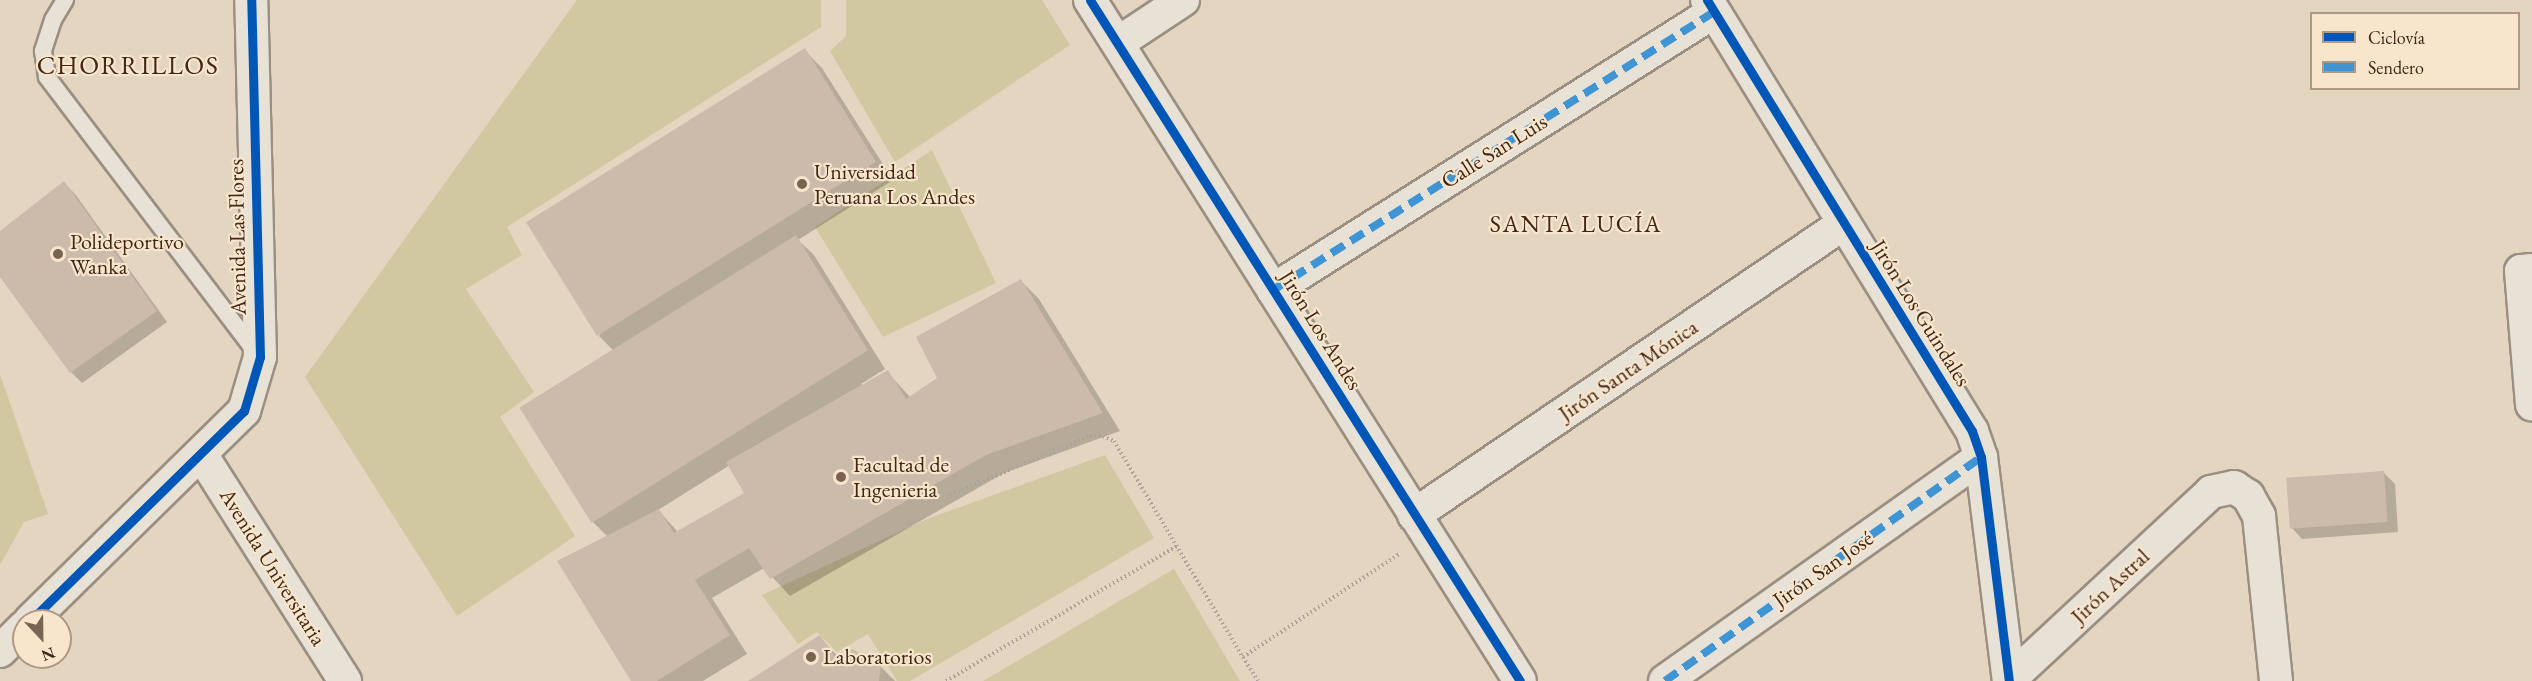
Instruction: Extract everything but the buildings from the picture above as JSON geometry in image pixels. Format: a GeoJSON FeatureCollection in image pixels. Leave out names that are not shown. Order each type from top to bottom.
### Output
{"type":"FeatureCollection","features":[{"type":"Feature","properties":{"kind":"street","name":"Avenida Las Flores"},"geometry":{"type":"LineString","coordinates":[[42,609],[244,411],[260,357],[251,0]]}},
{"type":"Feature","properties":{"kind":"street","name":"Jirón Los Andes"},"geometry":{"type":"LineString","coordinates":[[1090,0],[1520,681]]}},
{"type":"Feature","properties":{"kind":"street"},"geometry":{"type":"LineString","coordinates":[[1118,44],[1183,0]]}},
{"type":"Feature","properties":{"kind":"street","name":"Jirón Los Guindales"},"geometry":{"type":"LineString","coordinates":[[1711,6],[1843,224],[1972,430],[1981,457],[2009,680]]}},
{"type":"Feature","properties":{"kind":"street","name":"Calle San Luis"},"geometry":{"type":"LineString","coordinates":[[1273,290],[1711,6]]}},
{"type":"Feature","properties":{"kind":"street","name":"Jirón Santa Mónica"},"geometry":{"type":"LineString","coordinates":[[1421,525],[1843,224]]}},
{"type":"Feature","properties":{"kind":"street"},"geometry":{"type":"LineString","coordinates":[[2526,270],[2532,405]]}},
{"type":"Feature","properties":{"kind":"street","name":"Avenida Universitaria"},"geometry":{"type":"LineString","coordinates":[[201,454],[345,681]]}},
{"type":"Feature","properties":{"kind":"street","name":"Jirón San José"},"geometry":{"type":"LineString","coordinates":[[1665,681],[1981,457]]}},
{"type":"Feature","properties":{"kind":"street","name":"Jirón Astral"},"geometry":{"type":"LineString","coordinates":[[2009,680],[2211,492],[2234,487],[2248,496],[2259,516],[2276,681]]}},
{"type":"Feature","properties":{"kind":"street"},"geometry":{"type":"LineString","coordinates":[[0,651],[12,639]]}},
{"type":"Feature","properties":{"kind":"lane"},"geometry":{"type":"LineString","coordinates":[[65,0],[53,21],[43,51],[46,77],[260,357]]}},
{"type":"Feature","properties":{"kind":"path"},"geometry":{"type":"LineString","coordinates":[[950,495],[1090,436],[1103,436],[1114,441],[1258,681]]}},
{"type":"Feature","properties":{"kind":"path"},"geometry":{"type":"LineString","coordinates":[[1243,657],[1421,525]]}},
{"type":"Feature","properties":{"kind":"path"},"geometry":{"type":"LineString","coordinates":[[946,681],[1177,546]]}},
{"type":"Feature","properties":{"kind":"shaded area"},"geometry":{"type":"Polygon","coordinates":[[[577,0],[821,0],[821,27],[507,227],[522,255],[466,289],[534,392],[500,417],[575,536],[457,616],[305,377],[577,0]]]}},
{"type":"Feature","properties":{"kind":"shaded area"},"geometry":{"type":"Polygon","coordinates":[[[846,0],[1042,0],[1070,45],[895,162],[830,51],[846,36],[846,0]]]}},
{"type":"Feature","properties":{"kind":"shaded area"},"geometry":{"type":"Polygon","coordinates":[[[932,150],[996,283],[883,337],[815,227],[932,150]]]}},
{"type":"Feature","properties":{"kind":"shaded area"},"geometry":{"type":"Polygon","coordinates":[[[0,374],[48,514],[24,522],[0,565],[0,374]]]}},
{"type":"Feature","properties":{"kind":"shaded area"},"geometry":{"type":"Polygon","coordinates":[[[1105,455],[1154,538],[910,681],[897,681],[868,634],[837,652],[817,632],[798,644],[762,595],[927,519],[1105,455]]]}},
{"type":"Feature","properties":{"kind":"shaded area"},"geometry":{"type":"Polygon","coordinates":[[[1174,569],[1240,681],[983,681],[1174,569]]]}},
{"type":"Feature","properties":{"kind":"marked path"},"geometry":{"type":"LineString","coordinates":[[1273,290],[1714,12]]}},
{"type":"Feature","properties":{"kind":"marked path"},"geometry":{"type":"LineString","coordinates":[[1665,681],[1981,457]]}},
{"type":"Feature","properties":{"kind":"cycle path"},"geometry":{"type":"LineString","coordinates":[[42,609],[244,411],[260,357],[251,0]]}},
{"type":"Feature","properties":{"kind":"cycle path"},"geometry":{"type":"LineString","coordinates":[[1090,0],[1520,681]]}},
{"type":"Feature","properties":{"kind":"cycle path"},"geometry":{"type":"LineString","coordinates":[[1707,0],[1972,431],[1981,457],[2009,681]]}},
{"type":"Feature","properties":{"kind":"place","name":"Universidad Peruana Los Andes"},"geometry":{"type":"Point","coordinates":[802,184]}},
{"type":"Feature","properties":{"kind":"place","name":"Polideportivo Wanka"},"geometry":{"type":"Point","coordinates":[58,254]}},
{"type":"Feature","properties":{"kind":"place","name":"Facultad de Ingenieria"},"geometry":{"type":"Point","coordinates":[841,477]}},
{"type":"Feature","properties":{"kind":"place","name":"Laboratorios"},"geometry":{"type":"Point","coordinates":[811,657]}},
{"type":"Feature","properties":{"kind":"district","name":"CHORRILLOS"},"geometry":{"type":"Point","coordinates":[128,66]}},
{"type":"Feature","properties":{"kind":"district","name":"SANTA LUCÍA"},"geometry":{"type":"Point","coordinates":[1576,224]}}]}
